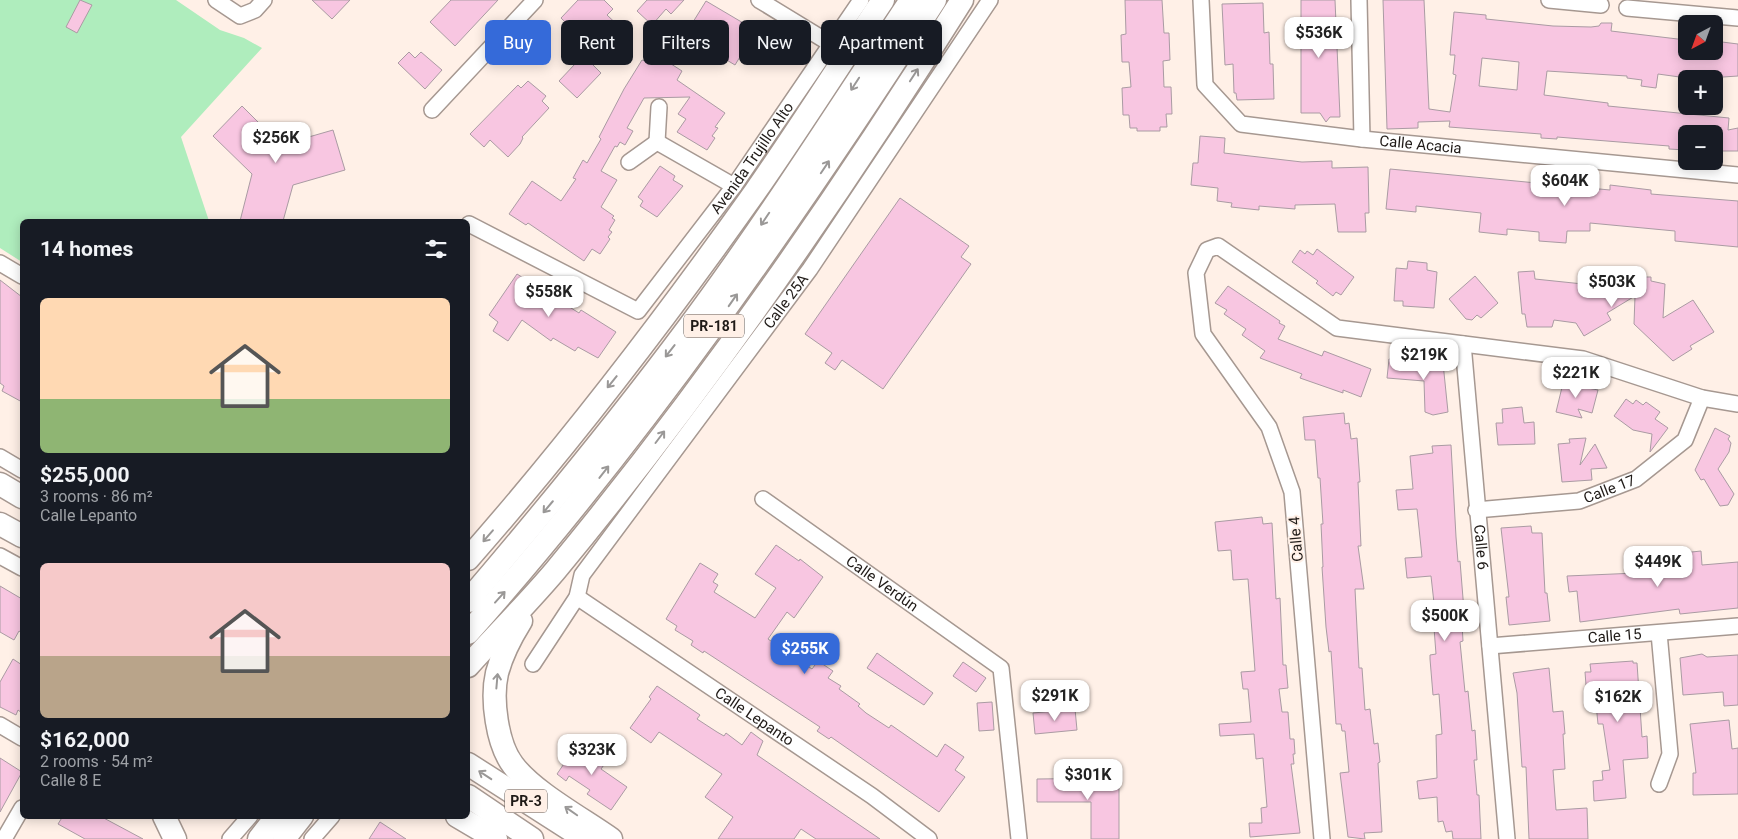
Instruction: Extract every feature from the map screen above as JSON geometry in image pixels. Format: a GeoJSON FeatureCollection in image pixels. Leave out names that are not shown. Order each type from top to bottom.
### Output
{"type":"FeatureCollection","features":[{"type":"Feature","properties":{"kind":"highway"},"geometry":{"type":"LineString","coordinates":[[470,557],[658,326],[755,191],[883,0]]}},
{"type":"Feature","properties":{"kind":"highway","name":"PR-181"},"geometry":{"type":"LineString","coordinates":[[470,600],[581,467],[688,327],[761,225],[911,0]]}},
{"type":"Feature","properties":{"kind":"highway","name":"PR-181"},"geometry":{"type":"LineString","coordinates":[[470,632],[570,514],[683,370],[791,219],[935,0]]}},
{"type":"Feature","properties":{"kind":"highway"},"geometry":{"type":"LineString","coordinates":[[611,839],[527,779],[513,765],[500,740],[496,710],[496,675],[511,636],[554,572],[652,447],[763,300],[842,186],[962,0]]}},
{"type":"Feature","properties":{"kind":"highway"},"geometry":{"type":"LineString","coordinates":[[0,484],[20,496]]}},
{"type":"Feature","properties":{"kind":"highway"},"geometry":{"type":"LineString","coordinates":[[0,524],[20,535]]}},
{"type":"Feature","properties":{"kind":"highway"},"geometry":{"type":"LineString","coordinates":[[470,664],[554,572]]}},
{"type":"Feature","properties":{"kind":"highway","name":"PR-3"},"geometry":{"type":"LineString","coordinates":[[470,765],[585,839]]}},
{"type":"Feature","properties":{"kind":"highway","name":"PR-3"},"geometry":{"type":"LineString","coordinates":[[470,797],[532,839]]}},
{"type":"Feature","properties":{"kind":"highway"},"geometry":{"type":"LineString","coordinates":[[165,819],[175,839]]}},
{"type":"Feature","properties":{"kind":"highway"},"geometry":{"type":"LineString","coordinates":[[258,839],[275,819]]}},
{"type":"Feature","properties":{"kind":"highway"},"geometry":{"type":"LineString","coordinates":[[284,839],[300,819]]}},
{"type":"Feature","properties":{"kind":"highway"},"geometry":{"type":"LineString","coordinates":[[463,819],[496,839]]}},
{"type":"Feature","properties":{"kind":"street"},"geometry":{"type":"LineString","coordinates":[[216,0],[240,16],[260,5]]}},
{"type":"Feature","properties":{"kind":"street"},"geometry":{"type":"LineString","coordinates":[[432,110],[535,0]]}},
{"type":"Feature","properties":{"kind":"street"},"geometry":{"type":"LineString","coordinates":[[759,0],[821,38]]}},
{"type":"Feature","properties":{"kind":"street","name":"Avenida Trujillo Alto"},"geometry":{"type":"LineString","coordinates":[[847,20],[861,0]]}},
{"type":"Feature","properties":{"kind":"street","name":"Calle 25A"},"geometry":{"type":"LineString","coordinates":[[533,664],[577,597],[582,575],[810,269],[990,0]]}},
{"type":"Feature","properties":{"kind":"street","name":"Calle Acacia"},"geometry":{"type":"LineString","coordinates":[[1201,0],[1205,85],[1241,124],[1362,139],[1738,175]]}},
{"type":"Feature","properties":{"kind":"street"},"geometry":{"type":"LineString","coordinates":[[1359,0],[1362,139]]}},
{"type":"Feature","properties":{"kind":"street"},"geometry":{"type":"LineString","coordinates":[[1550,0],[1601,5]]}},
{"type":"Feature","properties":{"kind":"street"},"geometry":{"type":"LineString","coordinates":[[1627,8],[1682,6],[1738,18]]}},
{"type":"Feature","properties":{"kind":"street","name":"Avenida Trujillo Alto"},"geometry":{"type":"LineString","coordinates":[[470,225],[638,311],[734,186],[821,59]]}},
{"type":"Feature","properties":{"kind":"street"},"geometry":{"type":"LineString","coordinates":[[657,142],[659,107]]}},
{"type":"Feature","properties":{"kind":"street"},"geometry":{"type":"LineString","coordinates":[[657,142],[734,186]]}},
{"type":"Feature","properties":{"kind":"street"},"geometry":{"type":"LineString","coordinates":[[629,162],[657,142]]}},
{"type":"Feature","properties":{"kind":"street","name":"Calle 4"},"geometry":{"type":"LineString","coordinates":[[1322,839],[1292,492],[1269,427],[1204,334],[1196,274],[1207,250],[1218,246],[1337,328],[1463,344]]}},
{"type":"Feature","properties":{"kind":"street"},"geometry":{"type":"LineString","coordinates":[[0,263],[20,275]]}},
{"type":"Feature","properties":{"kind":"street"},"geometry":{"type":"LineString","coordinates":[[1463,344],[1583,359],[1702,398],[1738,404]]}},
{"type":"Feature","properties":{"kind":"street","name":"Calle 6"},"geometry":{"type":"LineString","coordinates":[[1463,344],[1476,510],[1507,839]]}},
{"type":"Feature","properties":{"kind":"street","name":"Calle 17"},"geometry":{"type":"LineString","coordinates":[[1476,510],[1578,501],[1636,479],[1685,440],[1702,398]]}},
{"type":"Feature","properties":{"kind":"street"},"geometry":{"type":"LineString","coordinates":[[0,457],[20,469]]}},
{"type":"Feature","properties":{"kind":"street","name":"Calle Verdún"},"geometry":{"type":"LineString","coordinates":[[763,499],[1001,668],[1019,839]]}},
{"type":"Feature","properties":{"kind":"street"},"geometry":{"type":"LineString","coordinates":[[0,556],[20,567]]}},
{"type":"Feature","properties":{"kind":"street","name":"Calle Lepanto"},"geometry":{"type":"LineString","coordinates":[[577,597],[872,796],[929,839]]}},
{"type":"Feature","properties":{"kind":"street","name":"Calle 15"},"geometry":{"type":"LineString","coordinates":[[1490,646],[1738,626]]}},
{"type":"Feature","properties":{"kind":"street"},"geometry":{"type":"LineString","coordinates":[[1659,633],[1670,754],[1659,784]]}},
{"type":"Feature","properties":{"kind":"street"},"geometry":{"type":"LineString","coordinates":[[0,725],[20,737]]}},
{"type":"Feature","properties":{"kind":"street"},"geometry":{"type":"LineString","coordinates":[[4,839],[20,811]]}},
{"type":"Feature","properties":{"kind":"street"},"geometry":{"type":"LineString","coordinates":[[230,839],[247,819]]}},
{"type":"Feature","properties":{"kind":"street"},"geometry":{"type":"LineString","coordinates":[[312,839],[329,819]]}},
{"type":"Feature","properties":{"kind":"green space"},"geometry":{"type":"Polygon","coordinates":[[[0,0],[176,0],[220,30],[244,38],[262,48],[181,137],[208,219],[20,219],[20,261],[0,248],[0,0]]]}},
{"type":"Feature","properties":{"kind":"building"},"geometry":{"type":"Polygon","coordinates":[[[80,0],[92,5],[77,33],[66,27],[80,0]]]}},
{"type":"Feature","properties":{"kind":"building"},"geometry":{"type":"Polygon","coordinates":[[[312,0],[350,0],[332,19],[312,0]]]}},
{"type":"Feature","properties":{"kind":"building"},"geometry":{"type":"Polygon","coordinates":[[[451,0],[498,0],[455,46],[430,22],[451,0]]]}},
{"type":"Feature","properties":{"kind":"building"},"geometry":{"type":"Polygon","coordinates":[[[578,0],[604,0],[613,9],[607,15],[612,20],[563,20],[561,18],[578,0]]]}},
{"type":"Feature","properties":{"kind":"building"},"geometry":{"type":"Polygon","coordinates":[[[647,0],[684,0],[671,14],[666,9],[656,20],[647,20],[637,11],[647,0]]]}},
{"type":"Feature","properties":{"kind":"building"},"geometry":{"type":"Polygon","coordinates":[[[1125,0],[1162,0],[1164,33],[1169,33],[1170,60],[1163,61],[1164,87],[1171,87],[1172,114],[1166,114],[1167,127],[1160,127],[1160,131],[1137,131],[1137,128],[1130,128],[1129,115],[1123,115],[1122,88],[1131,87],[1129,62],[1122,62],[1121,35],[1126,34],[1125,0]]]}},
{"type":"Feature","properties":{"kind":"building"},"geometry":{"type":"Polygon","coordinates":[[[1301,0],[1335,0],[1340,117],[1330,117],[1326,122],[1320,113],[1301,113],[1301,0]]]}},
{"type":"Feature","properties":{"kind":"building"},"geometry":{"type":"Polygon","coordinates":[[[1383,0],[1424,0],[1429,109],[1450,112],[1456,75],[1453,74],[1455,55],[1450,55],[1454,12],[1486,15],[1486,19],[1553,26],[1591,27],[1599,26],[1601,23],[1612,23],[1611,31],[1678,39],[1678,60],[1723,60],[1723,42],[1738,44],[1738,76],[1723,77],[1723,70],[1678,70],[1678,77],[1658,74],[1656,88],[1641,86],[1642,80],[1627,78],[1627,76],[1547,71],[1544,95],[1608,103],[1608,106],[1678,113],[1678,115],[1729,118],[1728,130],[1738,128],[1738,151],[1723,151],[1723,125],[1678,125],[1678,150],[1669,149],[1669,146],[1557,137],[1557,139],[1541,138],[1541,134],[1449,127],[1450,121],[1418,122],[1418,128],[1387,129],[1383,0]],[[1482,58],[1479,86],[1517,90],[1519,62],[1482,58]]]}},
{"type":"Feature","properties":{"kind":"building"},"geometry":{"type":"Polygon","coordinates":[[[706,1],[739,20],[739,58],[735,65],[729,61],[729,20],[694,20],[706,1]]]}},
{"type":"Feature","properties":{"kind":"building"},"geometry":{"type":"Polygon","coordinates":[[[1263,3],[1264,33],[1269,32],[1270,64],[1273,64],[1274,99],[1237,100],[1236,93],[1234,93],[1233,64],[1225,65],[1222,4],[1263,3]]]}},
{"type":"Feature","properties":{"kind":"building"},"geometry":{"type":"Polygon","coordinates":[[[409,52],[415,58],[421,52],[442,70],[425,89],[398,63],[409,52]]]}},
{"type":"Feature","properties":{"kind":"building"},"geometry":{"type":"Polygon","coordinates":[[[642,60],[643,65],[673,65],[682,71],[677,80],[725,113],[715,127],[718,128],[712,136],[715,138],[707,150],[677,132],[686,119],[678,114],[690,97],[644,98],[627,128],[633,131],[625,145],[620,142],[617,147],[615,146],[601,171],[617,180],[601,207],[614,216],[612,218],[615,220],[609,230],[612,232],[608,237],[610,239],[600,254],[592,249],[584,261],[528,223],[526,225],[509,214],[532,181],[561,201],[576,179],[573,178],[583,160],[587,163],[601,139],[599,137],[624,89],[642,60]]]}},
{"type":"Feature","properties":{"kind":"building"},"geometry":{"type":"Polygon","coordinates":[[[574,65],[593,65],[601,73],[577,98],[559,81],[574,65]]]}},
{"type":"Feature","properties":{"kind":"building"},"geometry":{"type":"Polygon","coordinates":[[[528,81],[546,96],[542,101],[549,108],[522,137],[520,144],[508,157],[490,140],[484,147],[470,134],[518,85],[521,88],[528,81]]]}},
{"type":"Feature","properties":{"kind":"building"},"geometry":{"type":"Polygon","coordinates":[[[242,106],[281,145],[333,130],[345,170],[293,185],[284,219],[241,219],[252,174],[213,136],[242,106]]]}},
{"type":"Feature","properties":{"kind":"building"},"geometry":{"type":"Polygon","coordinates":[[[1200,136],[1225,138],[1224,153],[1302,162],[1332,161],[1332,168],[1368,167],[1369,213],[1365,213],[1366,232],[1338,232],[1335,204],[1295,205],[1295,209],[1259,206],[1259,210],[1231,207],[1232,203],[1217,201],[1218,188],[1191,185],[1193,163],[1198,163],[1200,136]]]}},
{"type":"Feature","properties":{"kind":"building"},"geometry":{"type":"Polygon","coordinates":[[[660,166],[675,176],[673,180],[683,186],[657,217],[640,206],[643,201],[638,197],[660,166]]]}},
{"type":"Feature","properties":{"kind":"building"},"geometry":{"type":"Polygon","coordinates":[[[1390,169],[1610,190],[1610,185],[1651,190],[1651,194],[1738,201],[1738,247],[1675,241],[1675,231],[1590,223],[1590,231],[1567,231],[1566,243],[1539,241],[1539,232],[1507,229],[1507,235],[1479,232],[1481,213],[1416,206],[1416,212],[1386,209],[1390,169]]]}},
{"type":"Feature","properties":{"kind":"building"},"geometry":{"type":"Polygon","coordinates":[[[900,198],[969,246],[961,257],[971,264],[883,389],[842,360],[835,370],[825,363],[832,353],[805,334],[900,198]]]}},
{"type":"Feature","properties":{"kind":"building"},"geometry":{"type":"Polygon","coordinates":[[[1317,249],[1354,277],[1341,295],[1336,292],[1333,296],[1316,283],[1318,281],[1292,262],[1300,250],[1305,254],[1307,251],[1313,255],[1317,249]]]}},
{"type":"Feature","properties":{"kind":"building"},"geometry":{"type":"Polygon","coordinates":[[[1408,261],[1427,263],[1427,270],[1437,272],[1434,308],[1403,306],[1403,301],[1394,301],[1396,268],[1407,269],[1408,261]]]}},
{"type":"Feature","properties":{"kind":"building"},"geometry":{"type":"Polygon","coordinates":[[[1589,267],[1613,271],[1610,284],[1640,283],[1640,277],[1651,277],[1651,281],[1665,284],[1663,318],[1693,300],[1714,332],[1690,346],[1692,349],[1673,361],[1634,324],[1635,296],[1607,313],[1611,320],[1584,336],[1576,323],[1554,320],[1552,327],[1527,327],[1525,314],[1522,314],[1518,272],[1534,271],[1535,279],[1583,284],[1589,267]]]}},
{"type":"Feature","properties":{"kind":"building"},"geometry":{"type":"Polygon","coordinates":[[[517,274],[579,313],[581,310],[616,332],[598,358],[578,347],[575,351],[553,338],[551,341],[522,320],[508,341],[493,331],[498,322],[489,315],[517,274]]]}},
{"type":"Feature","properties":{"kind":"building"},"geometry":{"type":"Polygon","coordinates":[[[1475,276],[1498,303],[1481,318],[1477,315],[1472,320],[1466,319],[1449,299],[1475,276]]]}},
{"type":"Feature","properties":{"kind":"building"},"geometry":{"type":"Polygon","coordinates":[[[0,280],[20,295],[20,401],[2,391],[4,386],[0,383],[0,280]]]}},
{"type":"Feature","properties":{"kind":"building"},"geometry":{"type":"Polygon","coordinates":[[[1228,286],[1285,326],[1278,339],[1322,356],[1324,351],[1371,369],[1361,397],[1343,390],[1343,393],[1300,378],[1302,374],[1260,358],[1265,351],[1242,335],[1246,329],[1224,314],[1227,310],[1215,303],[1228,286]]]}},
{"type":"Feature","properties":{"kind":"building"},"geometry":{"type":"Polygon","coordinates":[[[1389,359],[1443,363],[1448,412],[1433,415],[1425,412],[1424,381],[1387,378],[1389,359]]]}},
{"type":"Feature","properties":{"kind":"building"},"geometry":{"type":"Polygon","coordinates":[[[1564,379],[1578,382],[1578,386],[1598,390],[1592,413],[1578,409],[1582,418],[1556,412],[1564,379]]]}},
{"type":"Feature","properties":{"kind":"building"},"geometry":{"type":"Polygon","coordinates":[[[1626,399],[1633,404],[1636,400],[1643,405],[1646,402],[1660,412],[1655,419],[1668,428],[1650,452],[1652,434],[1633,430],[1614,416],[1626,399]]]}},
{"type":"Feature","properties":{"kind":"building"},"geometry":{"type":"Polygon","coordinates":[[[1522,407],[1524,423],[1534,422],[1535,444],[1498,445],[1496,423],[1503,423],[1502,409],[1522,407]]]}},
{"type":"Feature","properties":{"kind":"building"},"geometry":{"type":"Polygon","coordinates":[[[1344,413],[1345,424],[1349,423],[1351,439],[1357,438],[1360,482],[1358,482],[1361,546],[1358,546],[1364,589],[1355,589],[1359,668],[1362,668],[1365,710],[1370,709],[1374,744],[1378,743],[1380,762],[1378,763],[1382,832],[1364,833],[1365,839],[1348,837],[1340,773],[1349,772],[1345,731],[1342,731],[1341,724],[1336,724],[1331,651],[1329,652],[1326,627],[1322,567],[1321,524],[1323,524],[1320,478],[1318,478],[1315,440],[1305,440],[1303,417],[1344,413]]]}},
{"type":"Feature","properties":{"kind":"building"},"geometry":{"type":"Polygon","coordinates":[[[1715,428],[1730,436],[1728,439],[1731,443],[1729,452],[1718,469],[1734,494],[1728,505],[1720,506],[1704,479],[1701,480],[1695,470],[1715,428]]]}},
{"type":"Feature","properties":{"kind":"building"},"geometry":{"type":"Polygon","coordinates":[[[1586,438],[1580,465],[1595,444],[1607,468],[1591,469],[1592,480],[1562,482],[1558,444],[1570,443],[1569,439],[1586,438]]]}},
{"type":"Feature","properties":{"kind":"building"},"geometry":{"type":"Polygon","coordinates":[[[1451,445],[1456,537],[1465,623],[1462,624],[1463,641],[1460,642],[1465,692],[1468,691],[1472,731],[1475,730],[1477,760],[1474,760],[1477,795],[1479,795],[1481,839],[1453,839],[1452,831],[1446,832],[1443,821],[1438,822],[1437,797],[1419,799],[1417,781],[1437,778],[1436,735],[1442,734],[1439,694],[1433,695],[1430,659],[1430,655],[1436,654],[1434,628],[1430,628],[1427,604],[1434,603],[1431,576],[1407,578],[1405,558],[1422,557],[1417,509],[1398,510],[1396,490],[1413,489],[1410,456],[1433,453],[1432,446],[1451,445]]]}},
{"type":"Feature","properties":{"kind":"building"},"geometry":{"type":"Polygon","coordinates":[[[1262,517],[1263,524],[1272,523],[1276,599],[1280,598],[1283,665],[1286,665],[1288,688],[1279,689],[1282,712],[1288,712],[1290,739],[1294,739],[1294,764],[1291,764],[1300,833],[1250,837],[1249,823],[1262,823],[1261,808],[1267,807],[1263,758],[1256,759],[1254,734],[1220,736],[1219,724],[1251,722],[1248,689],[1243,689],[1241,672],[1255,671],[1248,579],[1233,580],[1231,550],[1218,551],[1215,522],[1262,517]]]}},
{"type":"Feature","properties":{"kind":"building"},"geometry":{"type":"Polygon","coordinates":[[[1531,526],[1532,533],[1542,533],[1545,593],[1547,593],[1550,621],[1509,625],[1506,597],[1509,597],[1501,528],[1531,526]]]}},
{"type":"Feature","properties":{"kind":"building"},"geometry":{"type":"Polygon","coordinates":[[[776,545],[799,561],[800,559],[823,577],[794,618],[787,612],[768,639],[812,669],[818,661],[833,671],[828,678],[841,686],[839,689],[860,704],[858,706],[866,713],[889,728],[891,725],[937,757],[945,744],[964,757],[955,770],[965,777],[939,812],[831,737],[829,739],[817,731],[820,727],[704,651],[703,653],[691,645],[693,641],[675,630],[677,626],[666,619],[700,563],[718,574],[713,582],[718,585],[714,592],[755,618],[776,588],[755,574],[776,545]]]}},
{"type":"Feature","properties":{"kind":"building"},"geometry":{"type":"Polygon","coordinates":[[[1701,551],[1702,565],[1738,562],[1738,608],[1680,614],[1679,609],[1580,622],[1577,591],[1569,592],[1567,576],[1637,573],[1636,558],[1701,551]]]}},
{"type":"Feature","properties":{"kind":"building"},"geometry":{"type":"Polygon","coordinates":[[[0,586],[20,598],[20,632],[14,640],[0,632],[0,586]]]}},
{"type":"Feature","properties":{"kind":"building"},"geometry":{"type":"Polygon","coordinates":[[[877,653],[933,693],[924,705],[867,668],[877,653]]]}},
{"type":"Feature","properties":{"kind":"building"},"geometry":{"type":"Polygon","coordinates":[[[1702,654],[1707,657],[1738,655],[1738,705],[1724,706],[1723,692],[1683,695],[1680,658],[1702,654]]]}},
{"type":"Feature","properties":{"kind":"building"},"geometry":{"type":"Polygon","coordinates":[[[13,659],[20,664],[20,712],[18,710],[16,715],[0,707],[0,682],[13,659]]]}},
{"type":"Feature","properties":{"kind":"building"},"geometry":{"type":"Polygon","coordinates":[[[1633,661],[1633,663],[1637,663],[1642,737],[1647,736],[1648,758],[1623,760],[1626,798],[1594,801],[1593,781],[1603,780],[1602,771],[1610,770],[1603,724],[1598,724],[1594,684],[1586,685],[1585,672],[1591,672],[1590,664],[1633,661]]]}},
{"type":"Feature","properties":{"kind":"building"},"geometry":{"type":"Polygon","coordinates":[[[963,662],[986,678],[976,692],[953,676],[963,662]]]}},
{"type":"Feature","properties":{"kind":"building"},"geometry":{"type":"Polygon","coordinates":[[[1549,668],[1553,712],[1563,711],[1565,734],[1563,734],[1565,769],[1553,770],[1556,810],[1587,808],[1588,839],[1529,839],[1526,767],[1522,767],[1517,693],[1513,673],[1549,668]]]}},
{"type":"Feature","properties":{"kind":"building"},"geometry":{"type":"Polygon","coordinates":[[[657,686],[700,715],[697,719],[724,736],[726,733],[742,745],[751,732],[763,741],[757,755],[880,839],[816,839],[801,829],[794,839],[718,839],[733,817],[705,797],[722,774],[659,732],[651,743],[630,728],[651,699],[649,697],[657,686]]]}},
{"type":"Feature","properties":{"kind":"building"},"geometry":{"type":"Polygon","coordinates":[[[992,702],[994,730],[979,731],[977,703],[992,702]]]}},
{"type":"Feature","properties":{"kind":"building"},"geometry":{"type":"Polygon","coordinates":[[[1075,709],[1077,730],[1035,734],[1033,713],[1075,709]]]}},
{"type":"Feature","properties":{"kind":"building"},"geometry":{"type":"Polygon","coordinates":[[[1729,720],[1732,749],[1738,748],[1738,794],[1693,795],[1693,773],[1696,773],[1690,724],[1729,720]]]}},
{"type":"Feature","properties":{"kind":"building"},"geometry":{"type":"Polygon","coordinates":[[[578,743],[606,762],[601,769],[627,787],[611,810],[587,794],[590,790],[569,776],[566,781],[557,774],[578,743]]]}},
{"type":"Feature","properties":{"kind":"building"},"geometry":{"type":"Polygon","coordinates":[[[0,758],[20,771],[20,776],[0,812],[0,758]]]}},
{"type":"Feature","properties":{"kind":"building"},"geometry":{"type":"Polygon","coordinates":[[[1119,778],[1119,839],[1091,839],[1091,802],[1037,802],[1037,779],[1119,778]]]}},
{"type":"Feature","properties":{"kind":"building"},"geometry":{"type":"Polygon","coordinates":[[[61,819],[106,819],[143,839],[85,839],[58,824],[61,819]]]}},
{"type":"Feature","properties":{"kind":"building"},"geometry":{"type":"Polygon","coordinates":[[[380,822],[406,839],[369,839],[380,822]]]}}]}
